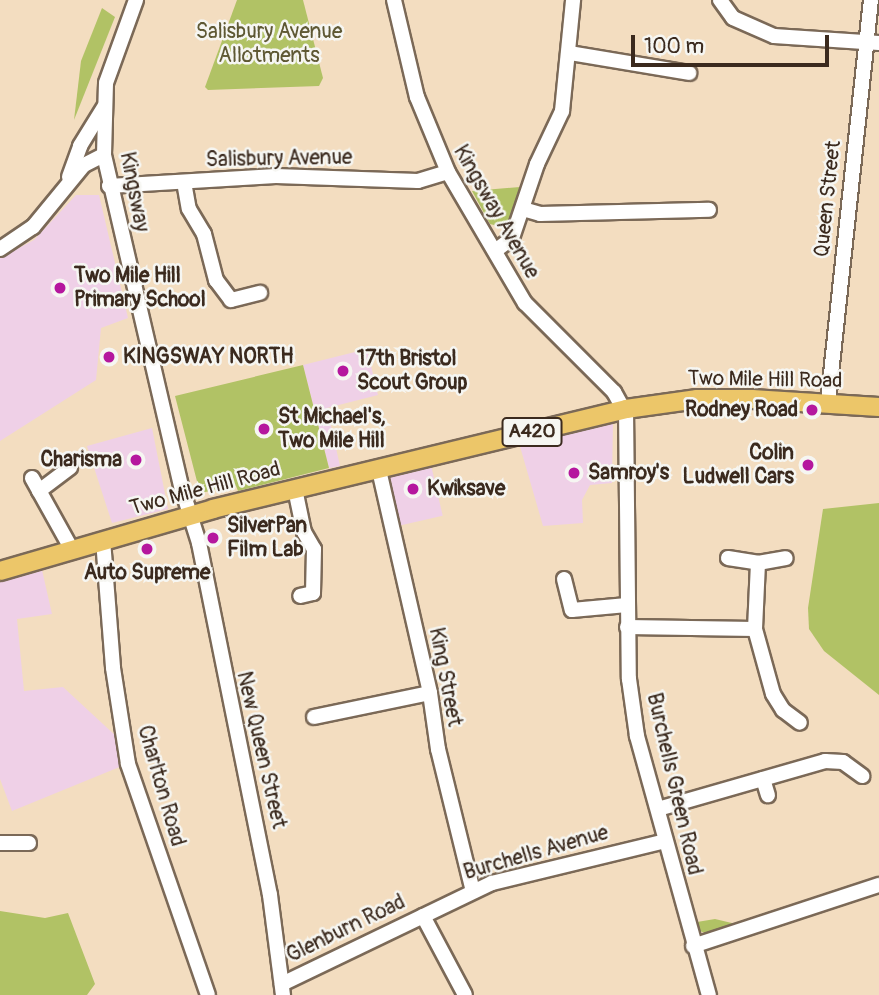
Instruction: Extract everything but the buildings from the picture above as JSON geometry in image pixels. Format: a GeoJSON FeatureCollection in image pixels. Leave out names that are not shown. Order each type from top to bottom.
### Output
{"type":"FeatureCollection","features":[{"type":"Feature","properties":{"kind":"main road","name":"Two Mile Hill Road"},"geometry":{"type":"LineString","coordinates":[[0,571],[190,515],[625,410],[697,399],[828,402],[879,407]]}},
{"type":"Feature","properties":{"kind":"street","name":"Kingsway"},"geometry":{"type":"LineString","coordinates":[[136,0],[106,83],[104,155],[109,186],[190,515]]}},
{"type":"Feature","properties":{"kind":"street","name":"Kingsway Avenue"},"geometry":{"type":"LineString","coordinates":[[394,0],[417,97],[448,172],[525,303],[614,392],[625,410]]}},
{"type":"Feature","properties":{"kind":"street"},"geometry":{"type":"LineString","coordinates":[[495,251],[512,238],[562,111],[570,53],[572,0]]}},
{"type":"Feature","properties":{"kind":"street"},"geometry":{"type":"LineString","coordinates":[[720,0],[733,19],[762,32],[872,43]]}},
{"type":"Feature","properties":{"kind":"street","name":"Queen Street"},"geometry":{"type":"LineString","coordinates":[[828,402],[872,43],[871,0]]}},
{"type":"Feature","properties":{"kind":"street"},"geometry":{"type":"LineString","coordinates":[[570,53],[689,73]]}},
{"type":"Feature","properties":{"kind":"street"},"geometry":{"type":"LineString","coordinates":[[64,189],[80,146],[104,107]]}},
{"type":"Feature","properties":{"kind":"street"},"geometry":{"type":"LineString","coordinates":[[0,249],[41,220],[84,165],[104,155]]}},
{"type":"Feature","properties":{"kind":"street","name":"Salisbury Avenue"},"geometry":{"type":"LineString","coordinates":[[109,186],[276,176],[418,181],[448,172]]}},
{"type":"Feature","properties":{"kind":"street"},"geometry":{"type":"LineString","coordinates":[[184,182],[189,209],[204,234],[216,280],[231,300],[260,293]]}},
{"type":"Feature","properties":{"kind":"street"},"geometry":{"type":"LineString","coordinates":[[523,209],[540,214],[709,210]]}},
{"type":"Feature","properties":{"kind":"street","name":"Burchells Green Road"},"geometry":{"type":"LineString","coordinates":[[625,410],[627,627],[637,736],[693,946],[709,995]]}},
{"type":"Feature","properties":{"kind":"street"},"geometry":{"type":"LineString","coordinates":[[70,468],[36,485],[72,550]]}},
{"type":"Feature","properties":{"kind":"street","name":"King Street"},"geometry":{"type":"LineString","coordinates":[[379,470],[430,693],[438,749],[473,891]]}},
{"type":"Feature","properties":{"kind":"street"},"geometry":{"type":"LineString","coordinates":[[295,489],[304,532],[314,548],[313,593],[300,596]]}},
{"type":"Feature","properties":{"kind":"street","name":"New Queen Street"},"geometry":{"type":"LineString","coordinates":[[190,515],[258,832],[283,989]]}},
{"type":"Feature","properties":{"kind":"street","name":"Charlton Road"},"geometry":{"type":"LineString","coordinates":[[103,540],[113,668],[128,764],[208,995]]}},
{"type":"Feature","properties":{"kind":"street"},"geometry":{"type":"LineString","coordinates":[[728,558],[758,563],[786,558]]}},
{"type":"Feature","properties":{"kind":"street"},"geometry":{"type":"LineString","coordinates":[[758,563],[755,629],[773,694],[782,710],[800,723]]}},
{"type":"Feature","properties":{"kind":"street"},"geometry":{"type":"LineString","coordinates":[[564,579],[572,610],[627,605]]}},
{"type":"Feature","properties":{"kind":"street"},"geometry":{"type":"LineString","coordinates":[[627,627],[755,629]]}},
{"type":"Feature","properties":{"kind":"street"},"geometry":{"type":"LineString","coordinates":[[314,717],[430,693]]}},
{"type":"Feature","properties":{"kind":"street"},"geometry":{"type":"LineString","coordinates":[[658,809],[825,761],[843,762],[862,776]]}},
{"type":"Feature","properties":{"kind":"street"},"geometry":{"type":"LineString","coordinates":[[764,779],[768,795]]}},
{"type":"Feature","properties":{"kind":"street","name":"Burchells Avenue"},"geometry":{"type":"LineString","coordinates":[[423,916],[473,891],[528,873],[665,841]]}},
{"type":"Feature","properties":{"kind":"street"},"geometry":{"type":"LineString","coordinates":[[0,842],[29,843]]}},
{"type":"Feature","properties":{"kind":"street"},"geometry":{"type":"LineString","coordinates":[[693,946],[879,885]]}},
{"type":"Feature","properties":{"kind":"street","name":"Glenburn Road"},"geometry":{"type":"LineString","coordinates":[[283,989],[423,916],[465,995]]}},
{"type":"Feature","properties":{"kind":"shaded area","name":"Two Mile Hill Primary School"},"geometry":{"type":"Polygon","coordinates":[[[76,195],[99,195],[128,318],[101,328],[96,380],[0,441],[0,258],[34,240],[76,195]]]}},
{"type":"Feature","properties":{"kind":"shaded area"},"geometry":{"type":"Polygon","coordinates":[[[367,349],[378,395],[327,408],[340,466],[329,468],[303,365],[367,349]]]}},
{"type":"Feature","properties":{"kind":"shaded area"},"geometry":{"type":"Polygon","coordinates":[[[613,420],[612,483],[590,485],[582,500],[583,523],[543,526],[519,443],[613,420]]]}},
{"type":"Feature","properties":{"kind":"shaded area"},"geometry":{"type":"Polygon","coordinates":[[[152,428],[168,509],[112,523],[87,446],[152,428]]]}},
{"type":"Feature","properties":{"kind":"shaded area"},"geometry":{"type":"Polygon","coordinates":[[[431,465],[443,516],[399,526],[387,475],[431,465]]]}},
{"type":"Feature","properties":{"kind":"shaded area"},"geometry":{"type":"Polygon","coordinates":[[[42,570],[52,614],[17,619],[24,691],[63,687],[117,737],[122,766],[12,811],[0,779],[0,582],[42,570]]]}},
{"type":"Feature","properties":{"kind":"green space","name":"Salisbury Avenue Allotments"},"geometry":{"type":"Polygon","coordinates":[[[237,0],[303,0],[323,78],[319,86],[208,90],[205,87],[237,0]]]}},
{"type":"Feature","properties":{"kind":"green space"},"geometry":{"type":"Polygon","coordinates":[[[102,8],[115,17],[74,120],[81,61],[102,8]]]}},
{"type":"Feature","properties":{"kind":"green space"},"geometry":{"type":"Polygon","coordinates":[[[520,187],[510,219],[498,226],[490,224],[472,191],[520,187]]]}},
{"type":"Feature","properties":{"kind":"green space"},"geometry":{"type":"Polygon","coordinates":[[[303,365],[329,468],[238,491],[236,486],[200,493],[175,396],[303,365]]]}},
{"type":"Feature","properties":{"kind":"green space"},"geometry":{"type":"Polygon","coordinates":[[[879,503],[879,695],[824,651],[809,629],[808,608],[823,509],[879,503]]]}},
{"type":"Feature","properties":{"kind":"green space"},"geometry":{"type":"Polygon","coordinates":[[[0,911],[45,918],[68,913],[95,984],[87,995],[0,995],[0,911]]]}},
{"type":"Feature","properties":{"kind":"green space"},"geometry":{"type":"Polygon","coordinates":[[[715,919],[738,926],[707,934],[700,931],[697,922],[715,919]]]}},
{"type":"Feature","properties":{"kind":"place","name":"Two Mile Hill Primary School"},"geometry":{"type":"Point","coordinates":[60,288]}},
{"type":"Feature","properties":{"kind":"place","name":"KINGSWAY NORTH"},"geometry":{"type":"Point","coordinates":[109,357]}},
{"type":"Feature","properties":{"kind":"place","name":"17th Bristol Scout Group"},"geometry":{"type":"Point","coordinates":[343,371]}},
{"type":"Feature","properties":{"kind":"place","name":"Rodney Road"},"geometry":{"type":"Point","coordinates":[812,410]}},
{"type":"Feature","properties":{"kind":"place","name":"St Michael's, Two Mile Hill"},"geometry":{"type":"Point","coordinates":[264,429]}},
{"type":"Feature","properties":{"kind":"place","name":"Charisma"},"geometry":{"type":"Point","coordinates":[136,460]}},
{"type":"Feature","properties":{"kind":"place","name":"Colin Ludwell Cars"},"geometry":{"type":"Point","coordinates":[808,465]}},
{"type":"Feature","properties":{"kind":"place","name":"Samroy's"},"geometry":{"type":"Point","coordinates":[574,473]}},
{"type":"Feature","properties":{"kind":"place","name":"Kwiksave"},"geometry":{"type":"Point","coordinates":[413,489]}},
{"type":"Feature","properties":{"kind":"place","name":"SilverPan Film Lab"},"geometry":{"type":"Point","coordinates":[213,538]}},
{"type":"Feature","properties":{"kind":"place","name":"Auto Supreme"},"geometry":{"type":"Point","coordinates":[147,549]}}]}
